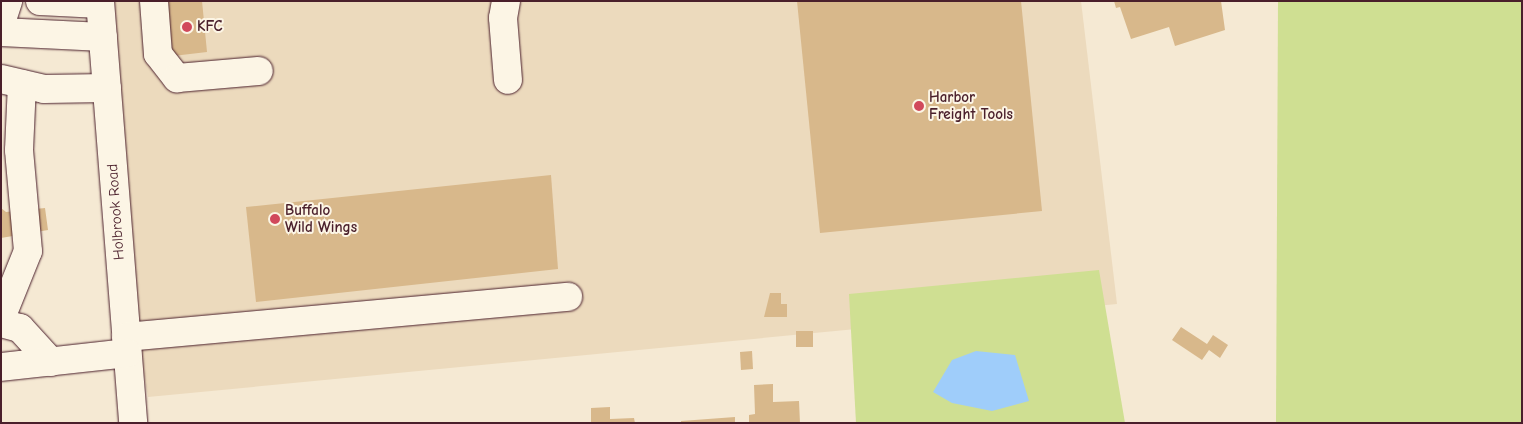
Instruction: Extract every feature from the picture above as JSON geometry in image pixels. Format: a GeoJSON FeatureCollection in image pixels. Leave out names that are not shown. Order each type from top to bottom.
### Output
{"type":"FeatureCollection","features":[{"type":"Feature","properties":{"kind":"street"},"geometry":{"type":"LineString","coordinates":[[1,23],[8,1]]}},
{"type":"Feature","properties":{"kind":"street"},"geometry":{"type":"LineString","coordinates":[[40,1],[100,3]]}},
{"type":"Feature","properties":{"kind":"street"},"geometry":{"type":"LineString","coordinates":[[154,1],[158,54],[177,78],[259,71]]}},
{"type":"Feature","properties":{"kind":"street"},"geometry":{"type":"LineString","coordinates":[[506,1],[503,18],[508,80]]}},
{"type":"Feature","properties":{"kind":"street","name":"Holbrook Road"},"geometry":{"type":"LineString","coordinates":[[100,3],[133,423]]}},
{"type":"Feature","properties":{"kind":"street"},"geometry":{"type":"LineString","coordinates":[[1,32],[103,37]]}},
{"type":"Feature","properties":{"kind":"street"},"geometry":{"type":"LineString","coordinates":[[1,318],[28,251],[12,82],[44,89],[107,88]]}},
{"type":"Feature","properties":{"kind":"street"},"geometry":{"type":"LineString","coordinates":[[1,367],[51,362],[126,345],[568,297]]}},
{"type":"Feature","properties":{"kind":"street"},"geometry":{"type":"LineString","coordinates":[[1,324],[20,328],[51,362]]}},
{"type":"Feature","properties":{"kind":"shaded area"},"geometry":{"type":"Polygon","coordinates":[[[100,1],[1081,1],[1117,304],[148,397],[117,222],[100,1]]]}},
{"type":"Feature","properties":{"kind":"green space"},"geometry":{"type":"Polygon","coordinates":[[[1278,1],[1522,1],[1522,423],[1276,423],[1278,1]]]}},
{"type":"Feature","properties":{"kind":"green space"},"geometry":{"type":"Polygon","coordinates":[[[1099,270],[1125,423],[856,423],[849,294],[1099,270]]]}},
{"type":"Feature","properties":{"kind":"water"},"geometry":{"type":"Polygon","coordinates":[[[976,351],[1015,355],[1029,401],[992,411],[952,403],[933,392],[952,360],[976,351]]]}},
{"type":"Feature","properties":{"kind":"building","name":"KFC"},"geometry":{"type":"Polygon","coordinates":[[[167,1],[202,1],[207,52],[173,56],[167,1]]]}},
{"type":"Feature","properties":{"kind":"building","name":"Harbor Freight Tools"},"geometry":{"type":"Polygon","coordinates":[[[797,1],[1021,1],[1042,211],[820,233],[797,1]]]}},
{"type":"Feature","properties":{"kind":"building"},"geometry":{"type":"Polygon","coordinates":[[[1114,1],[1221,1],[1225,30],[1175,46],[1169,27],[1131,39],[1120,7],[1116,8],[1114,1]]]}},
{"type":"Feature","properties":{"kind":"building"},"geometry":{"type":"Polygon","coordinates":[[[551,175],[558,269],[256,302],[246,207],[551,175]]]}},
{"type":"Feature","properties":{"kind":"building"},"geometry":{"type":"Polygon","coordinates":[[[1,208],[6,212],[45,208],[48,230],[1,238],[1,208]]]}},
{"type":"Feature","properties":{"kind":"building"},"geometry":{"type":"Polygon","coordinates":[[[770,293],[781,293],[781,304],[787,304],[787,317],[764,317],[770,293]]]}},
{"type":"Feature","properties":{"kind":"building"},"geometry":{"type":"Polygon","coordinates":[[[1181,327],[1207,344],[1213,335],[1228,345],[1220,358],[1209,350],[1202,360],[1172,340],[1181,327]]]}},
{"type":"Feature","properties":{"kind":"building"},"geometry":{"type":"Polygon","coordinates":[[[796,331],[813,331],[813,347],[796,347],[796,331]]]}},
{"type":"Feature","properties":{"kind":"building"},"geometry":{"type":"Polygon","coordinates":[[[752,351],[753,369],[741,370],[740,352],[752,351]]]}},
{"type":"Feature","properties":{"kind":"building"},"geometry":{"type":"Polygon","coordinates":[[[773,384],[773,402],[799,401],[800,423],[749,423],[749,415],[755,414],[754,385],[773,384]]]}},
{"type":"Feature","properties":{"kind":"building"},"geometry":{"type":"Polygon","coordinates":[[[610,407],[610,419],[634,418],[635,423],[591,423],[591,408],[610,407]]]}},
{"type":"Feature","properties":{"kind":"building"},"geometry":{"type":"Polygon","coordinates":[[[735,417],[735,423],[681,423],[681,421],[735,417]]]}},
{"type":"Feature","properties":{"kind":"place","name":"KFC"},"geometry":{"type":"Point","coordinates":[187,27]}},
{"type":"Feature","properties":{"kind":"place","name":"Harbor Freight Tools"},"geometry":{"type":"Point","coordinates":[919,106]}},
{"type":"Feature","properties":{"kind":"place","name":"Buffalo Wild Wings"},"geometry":{"type":"Point","coordinates":[275,219]}}]}
